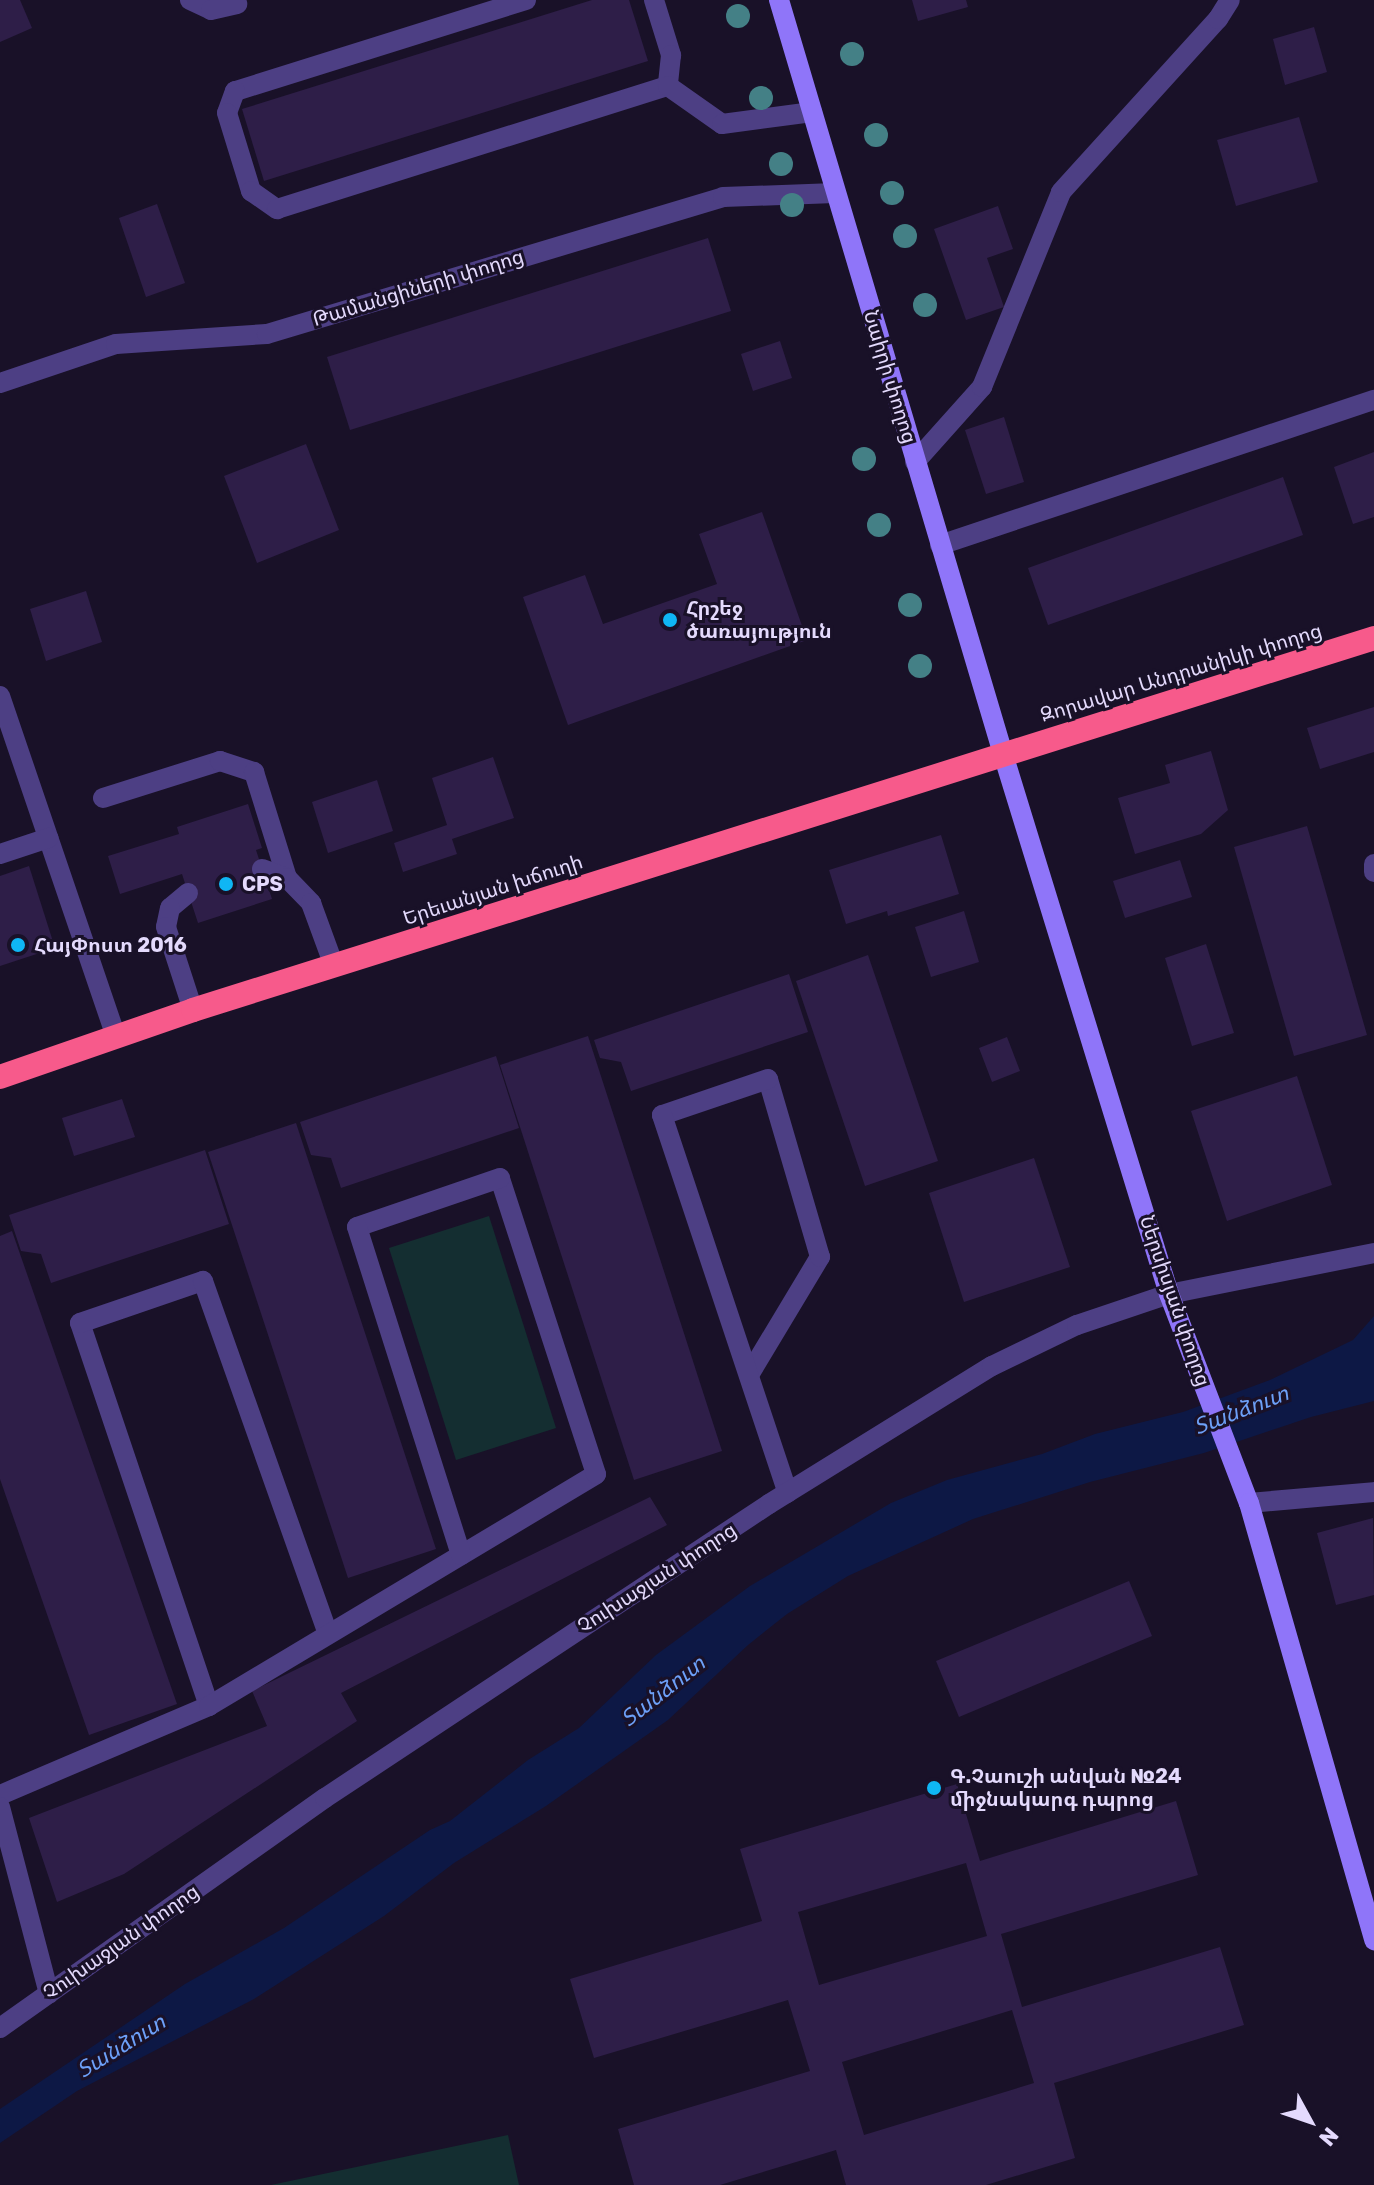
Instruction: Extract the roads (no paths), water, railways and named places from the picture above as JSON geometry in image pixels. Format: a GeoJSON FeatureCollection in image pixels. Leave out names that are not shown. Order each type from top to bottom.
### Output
{"type":"FeatureCollection","features":[{"type":"Feature","properties":{"kind":"highway","name":"Զորավար Անդրանիկի փողոց"},"geometry":{"type":"LineString","coordinates":[[1003,754],[1374,638]]}},
{"type":"Feature","properties":{"kind":"highway","name":"Երեւանյան խճուղի"},"geometry":{"type":"LineString","coordinates":[[0,1077],[193,1010],[1003,754]]}},
{"type":"Feature","properties":{"kind":"main road","name":"Նաիրի փողոց"},"geometry":{"type":"LineString","coordinates":[[779,0],[1003,754]]}},
{"type":"Feature","properties":{"kind":"main road","name":"Ներսիսյան փողոց"},"geometry":{"type":"LineString","coordinates":[[1003,754],[1169,1294],[1249,1503],[1374,1940]]}},
{"type":"Feature","properties":{"kind":"street"},"geometry":{"type":"LineString","coordinates":[[190,0],[196,6],[211,10],[237,4]]}},
{"type":"Feature","properties":{"kind":"street"},"geometry":{"type":"LineString","coordinates":[[526,0],[235,91],[227,113],[251,191],[277,209],[668,86]]}},
{"type":"Feature","properties":{"kind":"street"},"geometry":{"type":"LineString","coordinates":[[654,0],[671,55],[668,86]]}},
{"type":"Feature","properties":{"kind":"street"},"geometry":{"type":"LineString","coordinates":[[915,462],[982,387],[1061,192],[1218,19],[1230,0]]}},
{"type":"Feature","properties":{"kind":"street"},"geometry":{"type":"LineString","coordinates":[[668,86],[722,124],[812,112]]}},
{"type":"Feature","properties":{"kind":"street","name":"Թամանցիների փողոց"},"geometry":{"type":"LineString","coordinates":[[0,383],[116,344],[267,334],[723,197],[835,193]]}},
{"type":"Feature","properties":{"kind":"street"},"geometry":{"type":"LineString","coordinates":[[940,545],[1374,400]]}},
{"type":"Feature","properties":{"kind":"street"},"geometry":{"type":"LineString","coordinates":[[0,696],[116,1037]]}},
{"type":"Feature","properties":{"kind":"street"},"geometry":{"type":"LineString","coordinates":[[103,798],[220,761],[254,772],[287,878]]}},
{"type":"Feature","properties":{"kind":"street"},"geometry":{"type":"LineString","coordinates":[[0,854],[48,838]]}},
{"type":"Feature","properties":{"kind":"street"},"geometry":{"type":"LineString","coordinates":[[1374,864],[1374,872]]}},
{"type":"Feature","properties":{"kind":"street"},"geometry":{"type":"LineString","coordinates":[[262,869],[287,878],[311,903],[334,966]]}},
{"type":"Feature","properties":{"kind":"street"},"geometry":{"type":"LineString","coordinates":[[188,893],[170,908],[166,927],[193,1010]]}},
{"type":"Feature","properties":{"kind":"street"},"geometry":{"type":"LineString","coordinates":[[749,1375],[820,1257],[768,1079],[662,1115],[788,1493]]}},
{"type":"Feature","properties":{"kind":"street"},"geometry":{"type":"LineString","coordinates":[[0,1795],[209,1706],[328,1634],[461,1555],[596,1474],[500,1178],[357,1227],[461,1555]]}},
{"type":"Feature","properties":{"kind":"street","name":"Չուխաջյան փողոց"},"geometry":{"type":"LineString","coordinates":[[0,2028],[325,1798],[788,1493],[992,1366],[1077,1325],[1169,1294],[1374,1253]]}},
{"type":"Feature","properties":{"kind":"street"},"geometry":{"type":"LineString","coordinates":[[209,1706],[80,1323],[203,1281],[328,1634]]}},
{"type":"Feature","properties":{"kind":"street"},"geometry":{"type":"LineString","coordinates":[[1249,1503],[1374,1492]]}},
{"type":"Feature","properties":{"kind":"street"},"geometry":{"type":"LineString","coordinates":[[0,1807],[49,1994]]}},
{"type":"Feature","properties":{"kind":"water","name":"Տանձուտ"},"geometry":{"type":"Polygon","coordinates":[[[1374,1316],[1374,1401],[1311,1417],[1204,1453],[1090,1482],[973,1519],[848,1576],[787,1614],[748,1645],[668,1720],[546,1806],[454,1863],[384,1916],[254,1999],[77,2091],[0,2143],[0,2109],[185,1984],[284,1928],[430,1830],[450,1821],[528,1760],[579,1728],[656,1655],[750,1586],[891,1503],[947,1480],[1042,1454],[1095,1434],[1183,1412],[1270,1380],[1353,1340],[1374,1316]]]}},
{"type":"Feature","properties":{"kind":"place","name":"Հրշեջ ծառայություն"},"geometry":{"type":"Point","coordinates":[670,620]}},
{"type":"Feature","properties":{"kind":"place","name":"CPS"},"geometry":{"type":"Point","coordinates":[226,884]}},
{"type":"Feature","properties":{"kind":"place","name":"ՀայՓոստ 2016"},"geometry":{"type":"Point","coordinates":[18,945]}},
{"type":"Feature","properties":{"kind":"place","name":"Գ.Չաուշի անվան №24 միջնակարգ դպրոց"},"geometry":{"type":"Point","coordinates":[934,1788]}}]}
